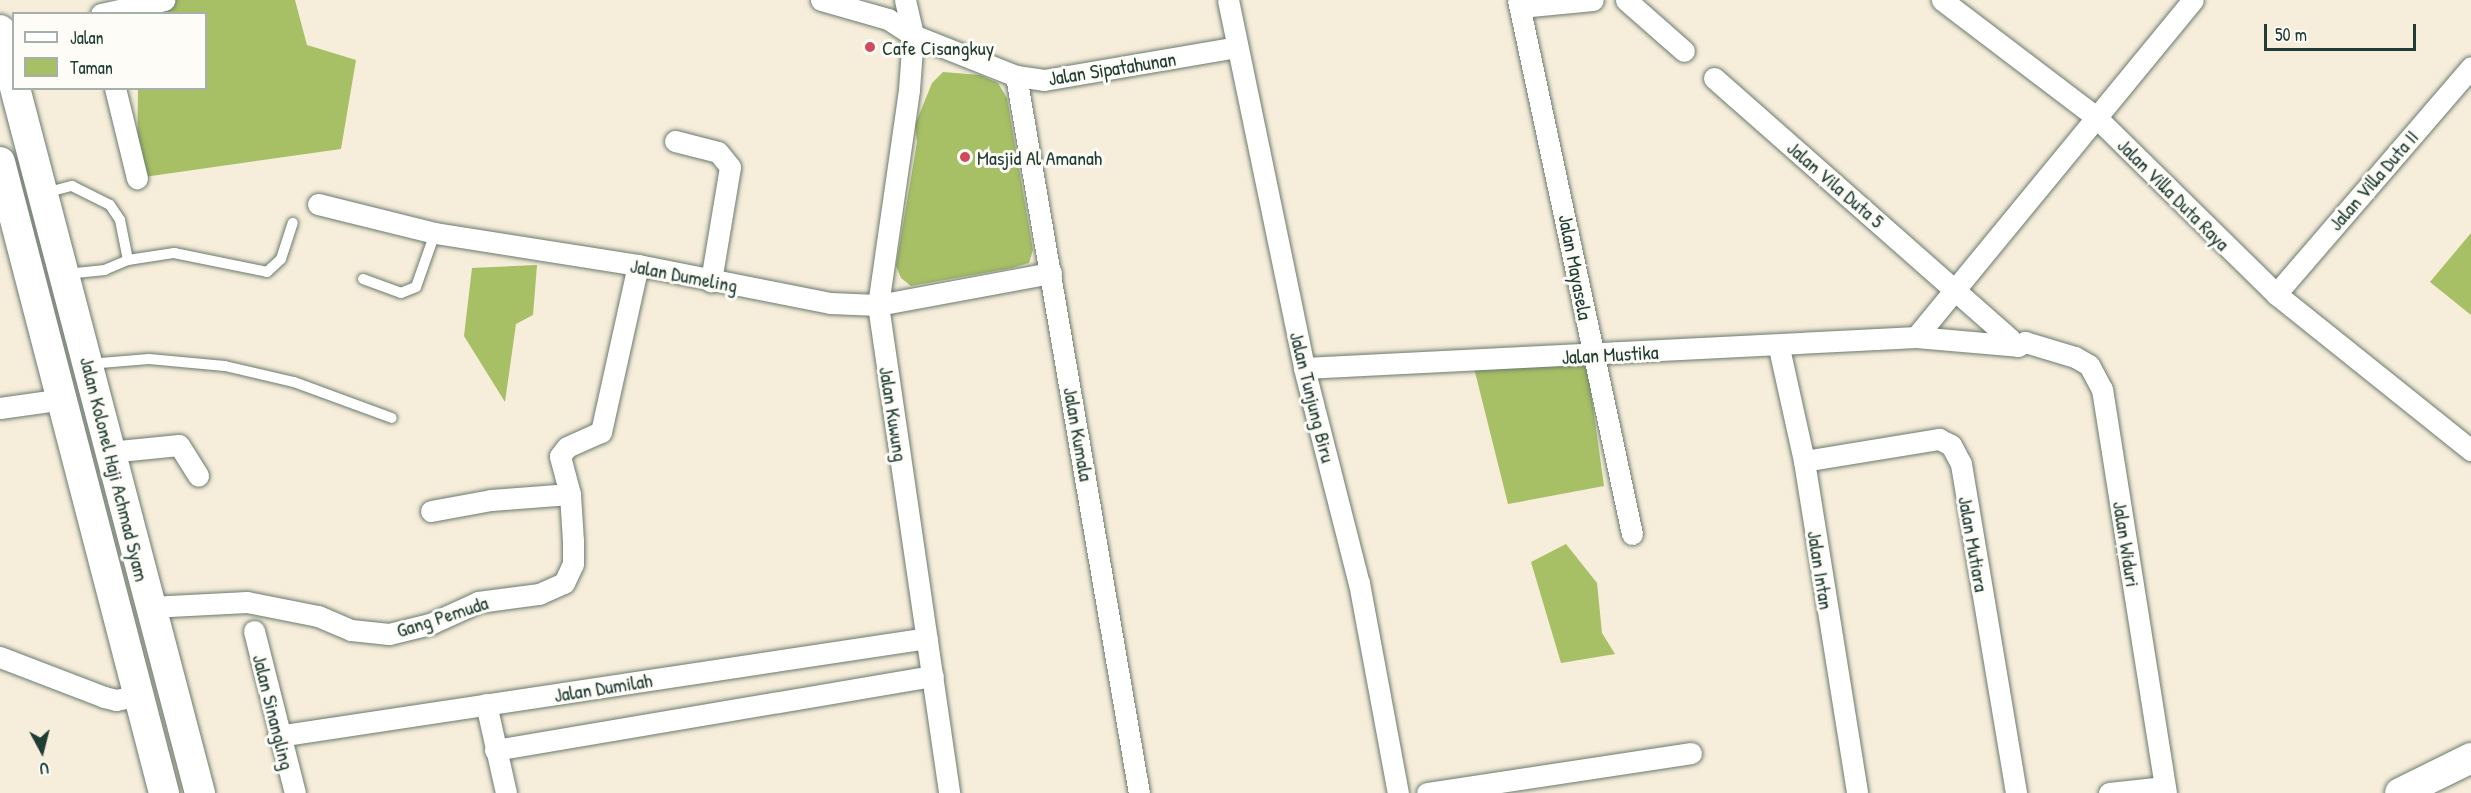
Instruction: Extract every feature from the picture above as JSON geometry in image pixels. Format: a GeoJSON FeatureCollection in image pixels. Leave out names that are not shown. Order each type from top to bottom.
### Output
{"type":"FeatureCollection","features":[{"type":"Feature","properties":{"kind":"main road","name":"Jalan Kolonel Haji Achmad Syam"},"geometry":{"type":"LineString","coordinates":[[0,30],[11,92],[44,194],[109,452],[200,793]]}},
{"type":"Feature","properties":{"kind":"main road","name":"Jalan Kolonel Haji Achmad Syam"},"geometry":{"type":"LineString","coordinates":[[0,162],[164,793]]}},
{"type":"Feature","properties":{"kind":"main road"},"geometry":{"type":"LineString","coordinates":[[2400,793],[2471,758]]}},
{"type":"Feature","properties":{"kind":"street"},"geometry":{"type":"LineString","coordinates":[[109,12],[164,0]]}},
{"type":"Feature","properties":{"kind":"street","name":"Jalan Sipatahunan"},"geometry":{"type":"LineString","coordinates":[[821,0],[888,19],[913,35],[1016,76],[1056,79],[1237,47]]}},
{"type":"Feature","properties":{"kind":"street","name":"Jalan Kuwung"},"geometry":{"type":"LineString","coordinates":[[905,0],[913,35],[909,90],[878,305],[949,793]]}},
{"type":"Feature","properties":{"kind":"street","name":"Jalan Tunjung Biru"},"geometry":{"type":"LineString","coordinates":[[1228,0],[1304,368],[1359,583],[1398,793]]}},
{"type":"Feature","properties":{"kind":"street"},"geometry":{"type":"LineString","coordinates":[[1519,4],[1593,0]]}},
{"type":"Feature","properties":{"kind":"street"},"geometry":{"type":"LineString","coordinates":[[1626,0],[1684,51]]}},
{"type":"Feature","properties":{"kind":"street","name":"Jalan Villa Duta Raya"},"geometry":{"type":"LineString","coordinates":[[1942,0],[2096,117],[2276,294],[2471,450]]}},
{"type":"Feature","properties":{"kind":"street"},"geometry":{"type":"LineString","coordinates":[[1916,337],[1958,290],[2193,0]]}},
{"type":"Feature","properties":{"kind":"street","name":"Jalan Mayasela"},"geometry":{"type":"LineString","coordinates":[[1519,4],[1632,534]]}},
{"type":"Feature","properties":{"kind":"street","name":"Jalan Villa Duta II"},"geometry":{"type":"LineString","coordinates":[[2276,294],[2471,67]]}},
{"type":"Feature","properties":{"kind":"street","name":"Jalan Kumala"},"geometry":{"type":"LineString","coordinates":[[1016,76],[1139,793]]}},
{"type":"Feature","properties":{"kind":"street","name":"Jalan Vila Duta 5"},"geometry":{"type":"LineString","coordinates":[[1714,78],[2018,340]]}},
{"type":"Feature","properties":{"kind":"street"},"geometry":{"type":"LineString","coordinates":[[115,90],[137,178]]}},
{"type":"Feature","properties":{"kind":"street"},"geometry":{"type":"LineString","coordinates":[[675,141],[718,152],[730,167],[711,281]]}},
{"type":"Feature","properties":{"kind":"street","name":"Jalan Dumeling"},"geometry":{"type":"LineString","coordinates":[[318,204],[435,233],[638,265],[830,303],[878,305],[1051,273]]}},
{"type":"Feature","properties":{"kind":"street","name":"Gang Pemuda"},"geometry":{"type":"LineString","coordinates":[[150,607],[248,602],[318,616],[351,630],[389,634],[410,631],[478,602],[539,594],[564,583],[573,564],[570,494],[560,456],[567,447],[601,432],[638,265]]}},
{"type":"Feature","properties":{"kind":"street","name":"Jalan Mustika"},"geometry":{"type":"LineString","coordinates":[[1304,368],[1594,356],[1916,337],[2018,346],[2018,340]]}},
{"type":"Feature","properties":{"kind":"street","name":"Jalan Widuri"},"geometry":{"type":"LineString","coordinates":[[2018,340],[2089,365],[2102,388],[2166,790]]}},
{"type":"Feature","properties":{"kind":"street","name":"Jalan Intan"},"geometry":{"type":"LineString","coordinates":[[1779,348],[1804,461],[1857,793]]}},
{"type":"Feature","properties":{"kind":"street"},"geometry":{"type":"LineString","coordinates":[[0,408],[63,399]]}},
{"type":"Feature","properties":{"kind":"street","name":"Jalan Mutiara"},"geometry":{"type":"LineString","coordinates":[[1804,461],[1939,439],[1951,445],[1960,464],[2016,793]]}},
{"type":"Feature","properties":{"kind":"street"},"geometry":{"type":"LineString","coordinates":[[109,452],[179,444],[198,475]]}},
{"type":"Feature","properties":{"kind":"street"},"geometry":{"type":"LineString","coordinates":[[430,511],[491,500],[570,494]]}},
{"type":"Feature","properties":{"kind":"street","name":"Jalan Sinangling"},"geometry":{"type":"LineString","coordinates":[[254,631],[278,736],[294,793]]}},
{"type":"Feature","properties":{"kind":"street","name":"Jalan Dumilah"},"geometry":{"type":"LineString","coordinates":[[278,736],[927,638]]}},
{"type":"Feature","properties":{"kind":"street"},"geometry":{"type":"LineString","coordinates":[[0,657],[104,697],[116,700],[139,694]]}},
{"type":"Feature","properties":{"kind":"street"},"geometry":{"type":"LineString","coordinates":[[495,750],[933,676]]}},
{"type":"Feature","properties":{"kind":"street"},"geometry":{"type":"LineString","coordinates":[[486,704],[506,793]]}},
{"type":"Feature","properties":{"kind":"street"},"geometry":{"type":"LineString","coordinates":[[1427,793],[1690,753]]}},
{"type":"Feature","properties":{"kind":"street"},"geometry":{"type":"LineString","coordinates":[[2109,793],[2166,790]]}},
{"type":"Feature","properties":{"kind":"lane"},"geometry":{"type":"LineString","coordinates":[[44,194],[72,186],[110,205],[120,220],[128,260]]}},
{"type":"Feature","properties":{"kind":"lane"},"geometry":{"type":"LineString","coordinates":[[65,274],[105,270],[128,260],[174,253],[267,272],[281,259],[293,223]]}},
{"type":"Feature","properties":{"kind":"lane"},"geometry":{"type":"LineString","coordinates":[[363,279],[401,293],[416,287],[435,233]]}},
{"type":"Feature","properties":{"kind":"lane"},"geometry":{"type":"LineString","coordinates":[[88,364],[149,359],[248,370],[294,382],[392,418]]}},
{"type":"Feature","properties":{"kind":"green space"},"geometry":{"type":"Polygon","coordinates":[[[139,0],[295,0],[307,45],[356,60],[341,149],[137,178],[138,90],[207,90],[207,12],[139,12],[139,0]]]}},
{"type":"Feature","properties":{"kind":"green space"},"geometry":{"type":"Polygon","coordinates":[[[943,72],[980,75],[998,83],[1007,98],[1033,250],[1029,263],[911,286],[901,278],[896,266],[917,142],[915,125],[932,83],[943,72]]]}},
{"type":"Feature","properties":{"kind":"green space"},"geometry":{"type":"Polygon","coordinates":[[[2471,233],[2471,315],[2430,282],[2471,233]]]}},
{"type":"Feature","properties":{"kind":"green space"},"geometry":{"type":"Polygon","coordinates":[[[537,265],[533,315],[516,324],[505,402],[464,336],[472,268],[537,265]]]}},
{"type":"Feature","properties":{"kind":"green space"},"geometry":{"type":"Polygon","coordinates":[[[1586,357],[1604,486],[1508,504],[1473,364],[1586,357]]]}},
{"type":"Feature","properties":{"kind":"green space"},"geometry":{"type":"Polygon","coordinates":[[[1566,544],[1597,583],[1602,633],[1615,654],[1561,663],[1531,562],[1566,544]]]}},
{"type":"Feature","properties":{"kind":"place","name":"Cafe Cisangkuy"},"geometry":{"type":"Point","coordinates":[870,47]}},
{"type":"Feature","properties":{"kind":"place","name":"Masjid Al Amanah"},"geometry":{"type":"Point","coordinates":[965,157]}}]}
